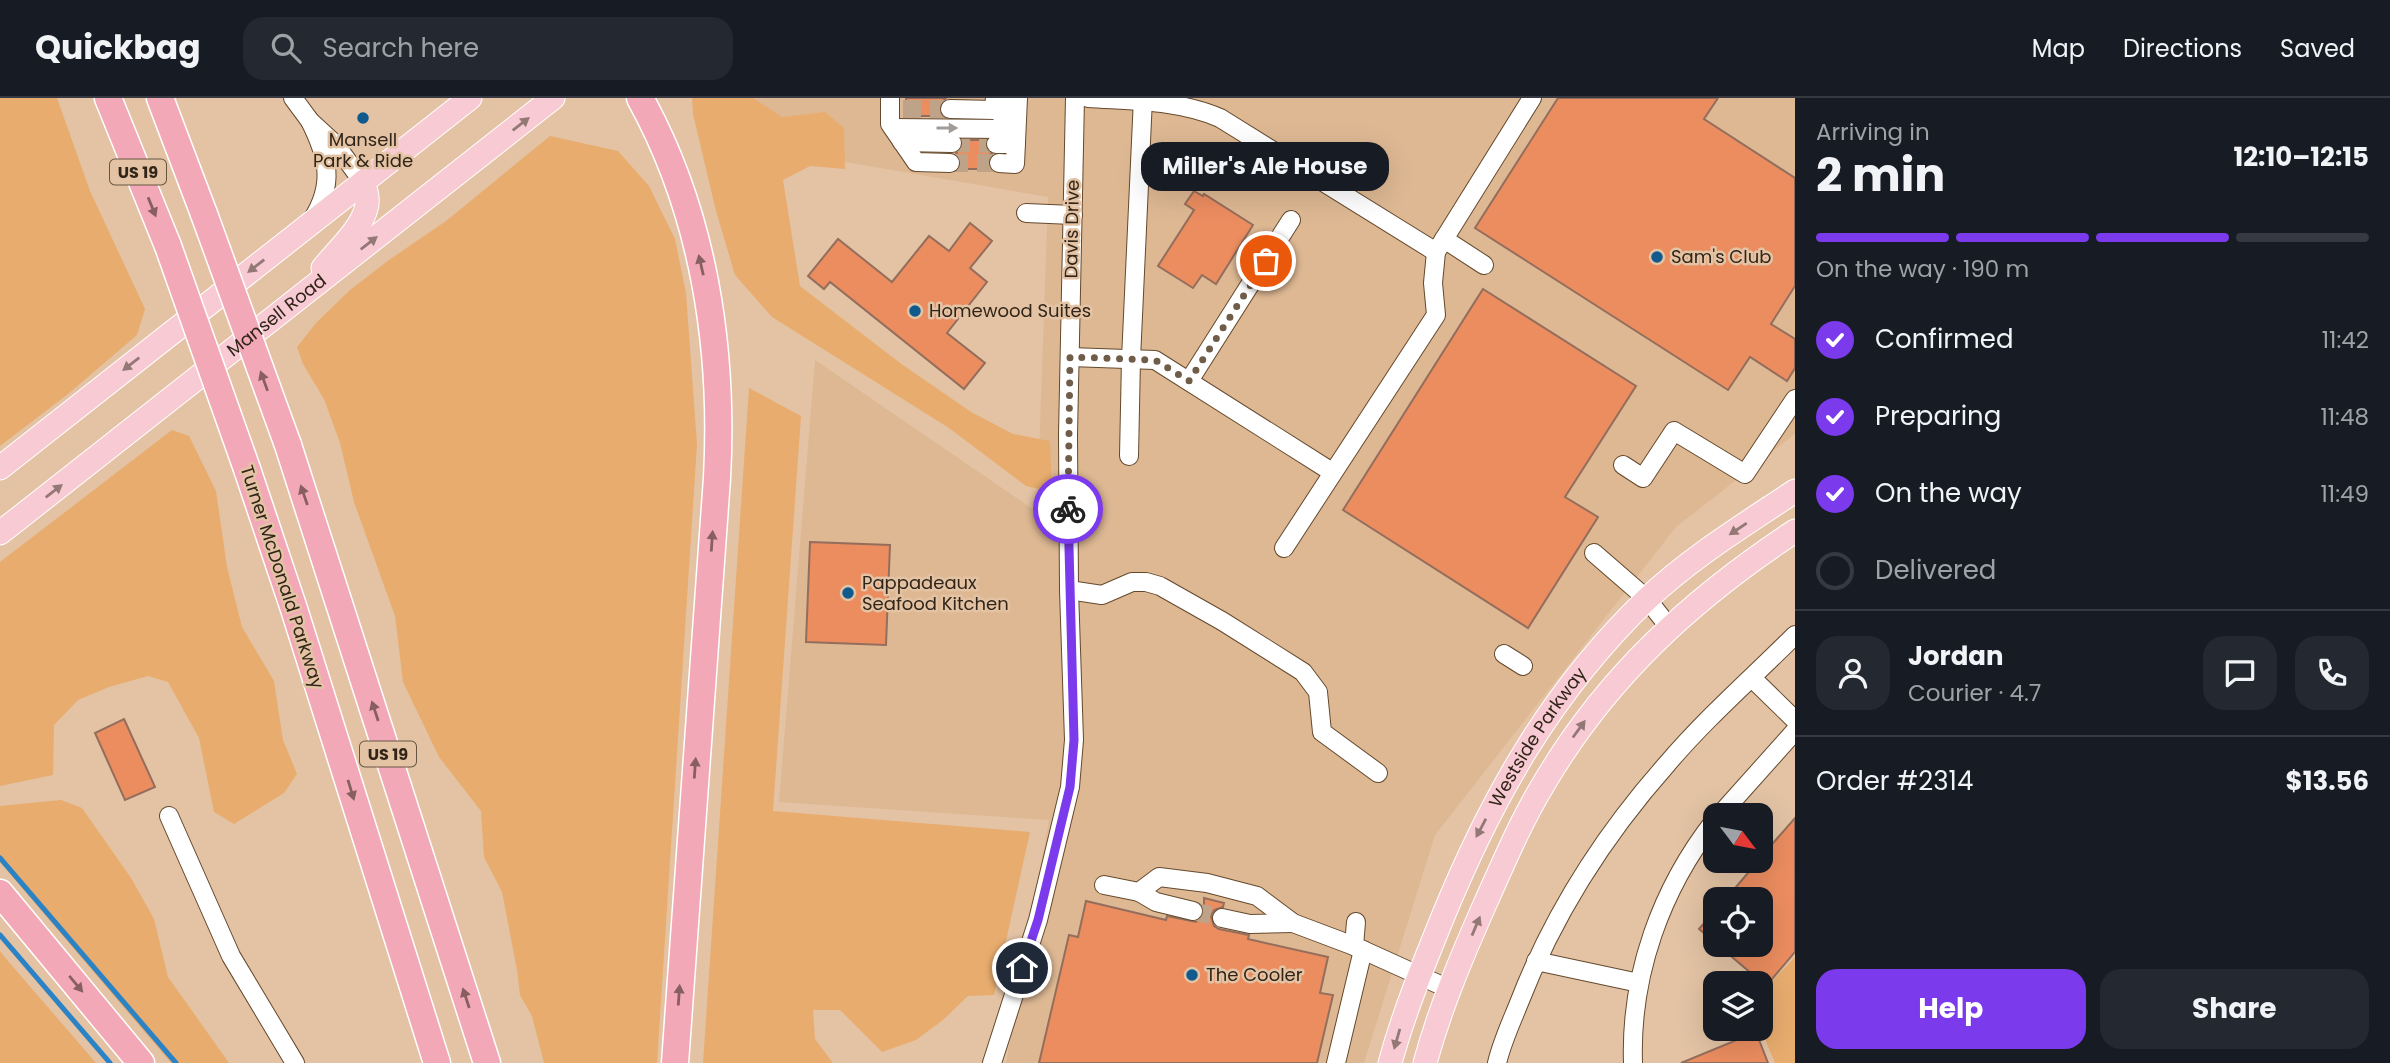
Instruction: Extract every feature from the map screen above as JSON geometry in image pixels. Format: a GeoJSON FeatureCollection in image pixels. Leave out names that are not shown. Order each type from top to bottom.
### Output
{"type":"FeatureCollection","features":[{"type":"Feature","properties":{"kind":"highway","name":"Turner McDonald Parkway"},"geometry":{"type":"LineString","coordinates":[[108,98],[168,246],[247,469],[294,609],[437,1063]]}},
{"type":"Feature","properties":{"kind":"highway","name":"US 19"},"geometry":{"type":"LineString","coordinates":[[160,98],[288,445],[487,1063]]}},
{"type":"Feature","properties":{"kind":"highway"},"geometry":{"type":"LineString","coordinates":[[640,98],[658,132],[685,206],[706,291],[717,366],[719,425],[675,1063]]}},
{"type":"Feature","properties":{"kind":"highway"},"geometry":{"type":"LineString","coordinates":[[652,98],[658,132]]}},
{"type":"Feature","properties":{"kind":"highway"},"geometry":{"type":"LineString","coordinates":[[0,893],[141,1063]]}},
{"type":"Feature","properties":{"kind":"main road"},"geometry":{"type":"LineString","coordinates":[[0,468],[470,98]]}},
{"type":"Feature","properties":{"kind":"main road","name":"Mansell Road"},"geometry":{"type":"LineString","coordinates":[[0,533],[553,98]]}},
{"type":"Feature","properties":{"kind":"main road"},"geometry":{"type":"LineString","coordinates":[[296,301],[359,223],[367,209],[368,195],[363,182]]}},
{"type":"Feature","properties":{"kind":"main road","name":"Westside Parkway"},"geometry":{"type":"LineString","coordinates":[[1390,1063],[1418,976],[1476,838],[1513,768],[1559,698],[1647,600],[1714,545],[1795,491]]}},
{"type":"Feature","properties":{"kind":"main road","name":"Westside Parkway"},"geometry":{"type":"LineString","coordinates":[[1425,1063],[1449,989],[1505,858],[1542,786],[1581,726],[1601,699],[1669,626],[1752,559],[1795,531]]}},
{"type":"Feature","properties":{"kind":"street"},"geometry":{"type":"LineString","coordinates":[[293,98],[310,121],[320,141],[328,174],[327,193],[310,224]]}},
{"type":"Feature","properties":{"kind":"street"},"geometry":{"type":"LineString","coordinates":[[999,163],[1015,164],[1018,98]]}},
{"type":"Feature","properties":{"kind":"street","name":"Davis Drive"},"geometry":{"type":"LineString","coordinates":[[992,1063],[1038,920],[1070,787],[1074,740],[1069,590],[1075,98]]}},
{"type":"Feature","properties":{"kind":"street"},"geometry":{"type":"LineString","coordinates":[[1088,98],[1143,100],[1201,109],[1440,246],[1484,265]]}},
{"type":"Feature","properties":{"kind":"street"},"geometry":{"type":"LineString","coordinates":[[1284,548],[1332,471],[1437,315],[1433,283],[1440,246],[1532,98]]}},
{"type":"Feature","properties":{"kind":"street"},"geometry":{"type":"LineString","coordinates":[[1129,456],[1143,100]]}},
{"type":"Feature","properties":{"kind":"street"},"geometry":{"type":"LineString","coordinates":[[950,105],[997,102],[999,136]]}},
{"type":"Feature","properties":{"kind":"street"},"geometry":{"type":"LineString","coordinates":[[896,103],[890,124],[916,162],[950,163]]}},
{"type":"Feature","properties":{"kind":"street"},"geometry":{"type":"LineString","coordinates":[[310,121],[335,144],[363,182]]}},
{"type":"Feature","properties":{"kind":"street"},"geometry":{"type":"LineString","coordinates":[[897,135],[999,136],[1016,144]]}},
{"type":"Feature","properties":{"kind":"street"},"geometry":{"type":"LineString","coordinates":[[897,135],[952,143]]}},
{"type":"Feature","properties":{"kind":"street"},"geometry":{"type":"LineString","coordinates":[[1026,213],[1073,215]]}},
{"type":"Feature","properties":{"kind":"street"},"geometry":{"type":"LineString","coordinates":[[1189,381],[1291,220]]}},
{"type":"Feature","properties":{"kind":"street"},"geometry":{"type":"LineString","coordinates":[[1070,357],[1155,360],[1332,471]]}},
{"type":"Feature","properties":{"kind":"street"},"geometry":{"type":"LineString","coordinates":[[1623,466],[1643,478],[1674,431],[1745,474],[1795,399]]}},
{"type":"Feature","properties":{"kind":"street"},"geometry":{"type":"LineString","coordinates":[[1594,553],[1647,600],[1669,626]]}},
{"type":"Feature","properties":{"kind":"street"},"geometry":{"type":"LineString","coordinates":[[1069,590],[1102,595],[1132,582],[1146,582],[1160,586],[1222,621],[1303,672],[1318,692],[1322,732],[1378,773]]}},
{"type":"Feature","properties":{"kind":"street"},"geometry":{"type":"LineString","coordinates":[[1497,1063],[1536,961],[1566,903],[1621,819],[1675,755],[1795,635]]}},
{"type":"Feature","properties":{"kind":"street"},"geometry":{"type":"LineString","coordinates":[[1504,654],[1523,666]]}},
{"type":"Feature","properties":{"kind":"street"},"geometry":{"type":"LineString","coordinates":[[1752,678],[1795,720]]}},
{"type":"Feature","properties":{"kind":"street"},"geometry":{"type":"LineString","coordinates":[[1730,803],[1795,731]]}},
{"type":"Feature","properties":{"kind":"street"},"geometry":{"type":"LineString","coordinates":[[169,816],[231,956],[295,1063]]}},
{"type":"Feature","properties":{"kind":"street"},"geometry":{"type":"LineString","coordinates":[[1633,1063],[1635,1008],[1651,939],[1671,888],[1703,837]]}},
{"type":"Feature","properties":{"kind":"street"},"geometry":{"type":"LineString","coordinates":[[1139,892],[1160,877],[1207,883],[1257,896],[1293,923],[1359,948],[1449,989]]}},
{"type":"Feature","properties":{"kind":"street"},"geometry":{"type":"LineString","coordinates":[[1104,885],[1139,892],[1156,902],[1193,911]]}},
{"type":"Feature","properties":{"kind":"street"},"geometry":{"type":"LineString","coordinates":[[1222,918],[1250,924],[1293,923]]}},
{"type":"Feature","properties":{"kind":"street"},"geometry":{"type":"LineString","coordinates":[[1336,1063],[1359,948],[1356,922]]}},
{"type":"Feature","properties":{"kind":"street"},"geometry":{"type":"LineString","coordinates":[[1536,961],[1639,983]]}},
{"type":"Feature","properties":{"kind":"shaded area"},"geometry":{"type":"Polygon","coordinates":[[[0,98],[57,98],[90,191],[145,309],[137,335],[68,394],[0,446],[0,98]]]}},
{"type":"Feature","properties":{"kind":"shaded area"},"geometry":{"type":"Polygon","coordinates":[[[692,98],[753,98],[782,117],[825,112],[844,128],[845,169],[810,166],[783,180],[800,286],[900,363],[971,412],[1013,434],[1050,441],[1052,492],[1026,486],[949,428],[772,317],[735,275],[716,211],[693,114],[692,98]]]}},
{"type":"Feature","properties":{"kind":"shaded area"},"geometry":{"type":"Polygon","coordinates":[[[714,98],[1795,98],[1795,434],[1676,527],[1435,835],[1364,1063],[1006,1063],[1049,820],[779,802],[815,360],[1037,512],[1048,197],[805,155],[714,98]]]}},
{"type":"Feature","properties":{"kind":"shaded area"},"geometry":{"type":"Polygon","coordinates":[[[550,136],[618,151],[649,186],[675,239],[686,293],[697,444],[657,1063],[544,1063],[532,1016],[520,995],[502,892],[484,857],[481,811],[439,757],[403,682],[395,616],[354,502],[340,443],[324,399],[303,364],[297,347],[316,323],[350,290],[446,221],[550,136]]]}},
{"type":"Feature","properties":{"kind":"shaded area"},"geometry":{"type":"Polygon","coordinates":[[[749,388],[801,416],[773,811],[1030,832],[994,995],[968,996],[943,1020],[916,1040],[882,1052],[840,1010],[813,1010],[815,1039],[833,1063],[703,1063],[749,388]]]}},
{"type":"Feature","properties":{"kind":"shaded area"},"geometry":{"type":"Polygon","coordinates":[[[172,430],[189,436],[216,491],[227,567],[242,627],[274,681],[283,740],[297,774],[284,793],[234,824],[214,812],[199,738],[168,682],[148,676],[109,687],[78,700],[54,725],[53,775],[0,786],[0,562],[172,430]]]}},
{"type":"Feature","properties":{"kind":"shaded area"},"geometry":{"type":"Polygon","coordinates":[[[61,800],[82,808],[131,878],[154,919],[168,977],[229,1063],[171,1063],[0,862],[0,806],[61,800]]]}},
{"type":"Feature","properties":{"kind":"shaded area"},"geometry":{"type":"Polygon","coordinates":[[[0,951],[8,961],[96,1063],[0,1063],[0,951]]]}},
{"type":"Feature","properties":{"kind":"shaded area"},"geometry":{"type":"Polygon","coordinates":[[[1795,957],[1795,1063],[1775,1063],[1766,1041],[1773,1041],[1773,981],[1795,957]]]}},
{"type":"Feature","properties":{"kind":"building"},"geometry":{"type":"Polygon","coordinates":[[[906,98],[946,98],[939,108],[941,116],[906,116],[906,98]]]}},
{"type":"Feature","properties":{"kind":"building","name":"Sam's Club"},"geometry":{"type":"Polygon","coordinates":[[[1558,98],[1718,98],[1704,119],[1795,178],[1795,286],[1771,324],[1795,339],[1795,368],[1787,381],[1750,357],[1728,390],[1475,228],[1558,98]]]}},
{"type":"Feature","properties":{"kind":"building"},"geometry":{"type":"Polygon","coordinates":[[[963,140],[986,140],[986,149],[992,154],[988,162],[990,169],[960,169],[960,158],[956,153],[962,148],[963,140]]]}},
{"type":"Feature","properties":{"kind":"building"},"geometry":{"type":"Polygon","coordinates":[[[1194,191],[1203,196],[1204,194],[1253,225],[1216,284],[1202,275],[1193,288],[1158,266],[1194,210],[1185,204],[1194,191]]]}},
{"type":"Feature","properties":{"kind":"building","name":"Homewood Suites"},"geometry":{"type":"Polygon","coordinates":[[[970,223],[992,241],[970,268],[987,282],[947,333],[985,363],[964,389],[830,282],[824,289],[808,276],[838,239],[892,282],[929,236],[949,251],[970,223]]]}},
{"type":"Feature","properties":{"kind":"building"},"geometry":{"type":"Polygon","coordinates":[[[1483,289],[1636,386],[1565,497],[1598,517],[1528,628],[1343,510],[1483,289]]]}},
{"type":"Feature","properties":{"kind":"building","name":"Pappadeaux Seafood Kitchen"},"geometry":{"type":"Polygon","coordinates":[[[810,542],[890,545],[886,645],[806,642],[810,542]]]}},
{"type":"Feature","properties":{"kind":"building"},"geometry":{"type":"Polygon","coordinates":[[[124,719],[155,787],[125,800],[95,733],[124,719]]]}},
{"type":"Feature","properties":{"kind":"building"},"geometry":{"type":"Polygon","coordinates":[[[1795,818],[1795,952],[1773,978],[1773,971],[1748,971],[1732,957],[1773,957],[1773,887],[1736,887],[1748,873],[1773,873],[1773,843],[1795,818]]]}},
{"type":"Feature","properties":{"kind":"building","name":"The Cooler"},"geometry":{"type":"Polygon","coordinates":[[[1204,898],[1224,903],[1223,907],[1214,910],[1211,916],[1214,926],[1219,929],[1249,935],[1248,939],[1328,957],[1320,993],[1333,995],[1317,1063],[1039,1063],[1069,935],[1078,937],[1086,901],[1166,920],[1167,916],[1196,922],[1204,914],[1204,898]]]}},
{"type":"Feature","properties":{"kind":"building"},"geometry":{"type":"Polygon","coordinates":[[[1734,1041],[1759,1041],[1768,1063],[1681,1063],[1734,1041]]]}},
{"type":"Feature","properties":{"kind":"waterway"},"geometry":{"type":"LineString","coordinates":[[0,858],[176,1063]]}},
{"type":"Feature","properties":{"kind":"waterway"},"geometry":{"type":"LineString","coordinates":[[0,935],[110,1063]]}},
{"type":"Feature","properties":{"kind":"tunnel"},"geometry":{"type":"LineString","coordinates":[[903,109],[950,109]]}},
{"type":"Feature","properties":{"kind":"tunnel"},"geometry":{"type":"LineString","coordinates":[[952,143],[996,144]]}},
{"type":"Feature","properties":{"kind":"tunnel"},"geometry":{"type":"LineString","coordinates":[[950,163],[999,163]]}},
{"type":"Feature","properties":{"kind":"tunnel"},"geometry":{"type":"LineString","coordinates":[[1193,911],[1222,918]]}},
{"type":"Feature","properties":{"kind":"way so far"},"geometry":{"type":"LineString","coordinates":[[1068,509],[1070,357],[1155,360],[1189,381],[1266,261]]}},
{"type":"Feature","properties":{"kind":"place","name":"Mansell Park & Ride"},"geometry":{"type":"Point","coordinates":[363,118]}},
{"type":"Feature","properties":{"kind":"place","name":"Sam's Club"},"geometry":{"type":"Point","coordinates":[1657,257]}},
{"type":"Feature","properties":{"kind":"place","name":"Miller's Ale House"},"geometry":{"type":"Point","coordinates":[1266,261]}},
{"type":"Feature","properties":{"kind":"place","name":"Homewood Suites"},"geometry":{"type":"Point","coordinates":[915,311]}},
{"type":"Feature","properties":{"kind":"place","name":"Pappadeaux Seafood Kitchen"},"geometry":{"type":"Point","coordinates":[848,593]}},
{"type":"Feature","properties":{"kind":"place","name":"The Cooler"},"geometry":{"type":"Point","coordinates":[1192,975]}},
{"type":"Feature","properties":{"kind":"route"},"geometry":{"type":"LineString","coordinates":[[1022,968],[1038,920],[1070,787],[1074,740],[1068,509]]}}]}
